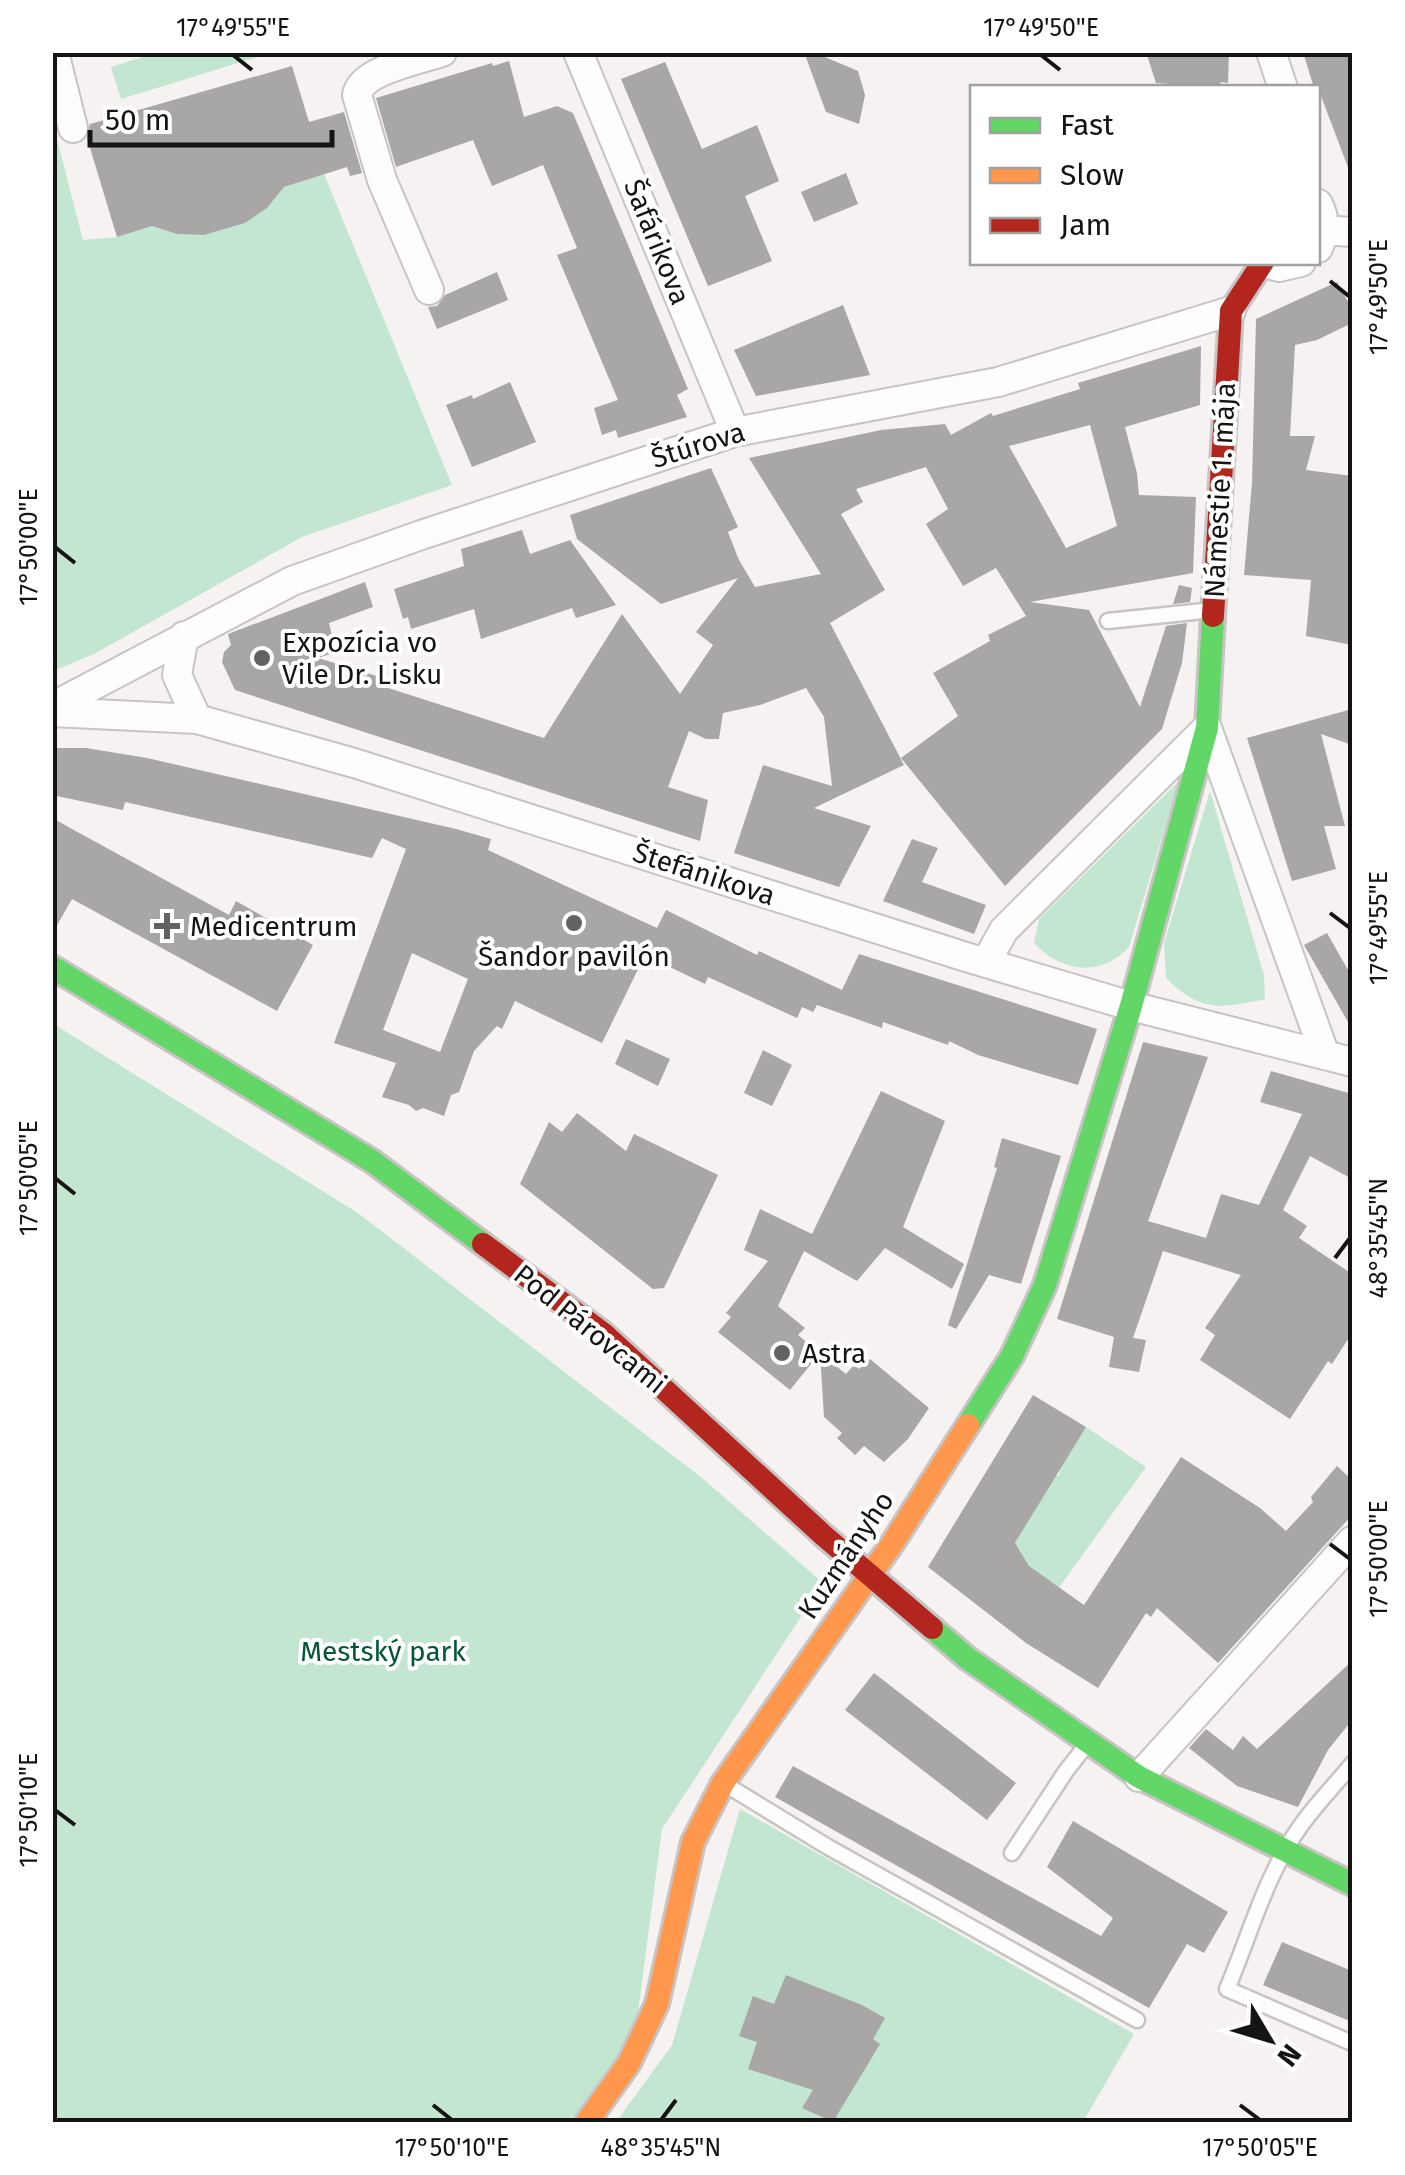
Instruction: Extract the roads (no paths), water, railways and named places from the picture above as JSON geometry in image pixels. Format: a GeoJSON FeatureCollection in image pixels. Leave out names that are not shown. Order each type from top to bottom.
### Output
{"type":"FeatureCollection","features":[{"type":"Feature","properties":{"kind":"street"},"geometry":{"type":"LineString","coordinates":[[54,52],[73,128]]}},
{"type":"Feature","properties":{"kind":"street"},"geometry":{"type":"LineString","coordinates":[[430,290],[382,180],[357,95],[358,86],[368,76],[442,52]]}},
{"type":"Feature","properties":{"kind":"street","name":"Šafárikova"},"geometry":{"type":"LineString","coordinates":[[578,52],[735,432]]}},
{"type":"Feature","properties":{"kind":"street"},"geometry":{"type":"LineString","coordinates":[[1230,311],[1262,265]]}},
{"type":"Feature","properties":{"kind":"street","name":"Štúrova"},"geometry":{"type":"LineString","coordinates":[[52,710],[184,636],[292,582],[421,534],[735,432],[998,382],[1230,311]]}},
{"type":"Feature","properties":{"kind":"street","name":"Námestie 1. mája"},"geometry":{"type":"LineString","coordinates":[[1131,1006],[1207,728],[1230,311]]}},
{"type":"Feature","properties":{"kind":"street"},"geometry":{"type":"LineString","coordinates":[[184,636],[177,676],[197,719]]}},
{"type":"Feature","properties":{"kind":"street","name":"Štefánikova"},"geometry":{"type":"LineString","coordinates":[[52,710],[197,719],[354,763],[1131,1006],[1339,1058]]}},
{"type":"Feature","properties":{"kind":"street"},"geometry":{"type":"LineString","coordinates":[[986,962],[1004,930],[1207,728]]}},
{"type":"Feature","properties":{"kind":"street","name":"Námestie 1. mája"},"geometry":{"type":"LineString","coordinates":[[1207,728],[1339,1058]]}},
{"type":"Feature","properties":{"kind":"street","name":"Pod Párovcami"},"geometry":{"type":"LineString","coordinates":[[52,967],[388,1172],[604,1334],[871,1576],[968,1658],[1139,1776],[1352,1884]]}},
{"type":"Feature","properties":{"kind":"street","name":"Kuzmányho"},"geometry":{"type":"LineString","coordinates":[[586,2122],[629,2063],[657,2004],[693,1842],[723,1783],[871,1576],[1012,1356],[1045,1285],[1131,1006]]}},
{"type":"Feature","properties":{"kind":"street"},"geometry":{"type":"LineString","coordinates":[[1139,1776],[1352,1540]]}},
{"type":"Feature","properties":{"kind":"lane"},"geometry":{"type":"LineString","coordinates":[[1108,620],[1213,610]]}},
{"type":"Feature","properties":{"kind":"lane"},"geometry":{"type":"LineString","coordinates":[[1012,1853],[1089,1742]]}},
{"type":"Feature","properties":{"kind":"lane"},"geometry":{"type":"LineString","coordinates":[[1352,1764],[1301,1825],[1286,1850],[1227,1989],[1352,2042]]}},
{"type":"Feature","properties":{"kind":"lane"},"geometry":{"type":"LineString","coordinates":[[723,1783],[828,1847],[1137,2020]]}},
{"type":"Feature","properties":{"kind":"place","name":"Expozícia vo Vile Dr. Lisku"},"geometry":{"type":"Point","coordinates":[262,658]}},
{"type":"Feature","properties":{"kind":"place","name":"Šandor pavilón"},"geometry":{"type":"Point","coordinates":[574,923]}},
{"type":"Feature","properties":{"kind":"place","name":"Medicentrum"},"geometry":{"type":"Point","coordinates":[167,926]}},
{"type":"Feature","properties":{"kind":"place","name":"Astra"},"geometry":{"type":"Point","coordinates":[782,1353]}},
{"type":"Feature","properties":{"kind":"park label","name":"Mestský park"},"geometry":{"type":"Point","coordinates":[383,1651]}}]}
